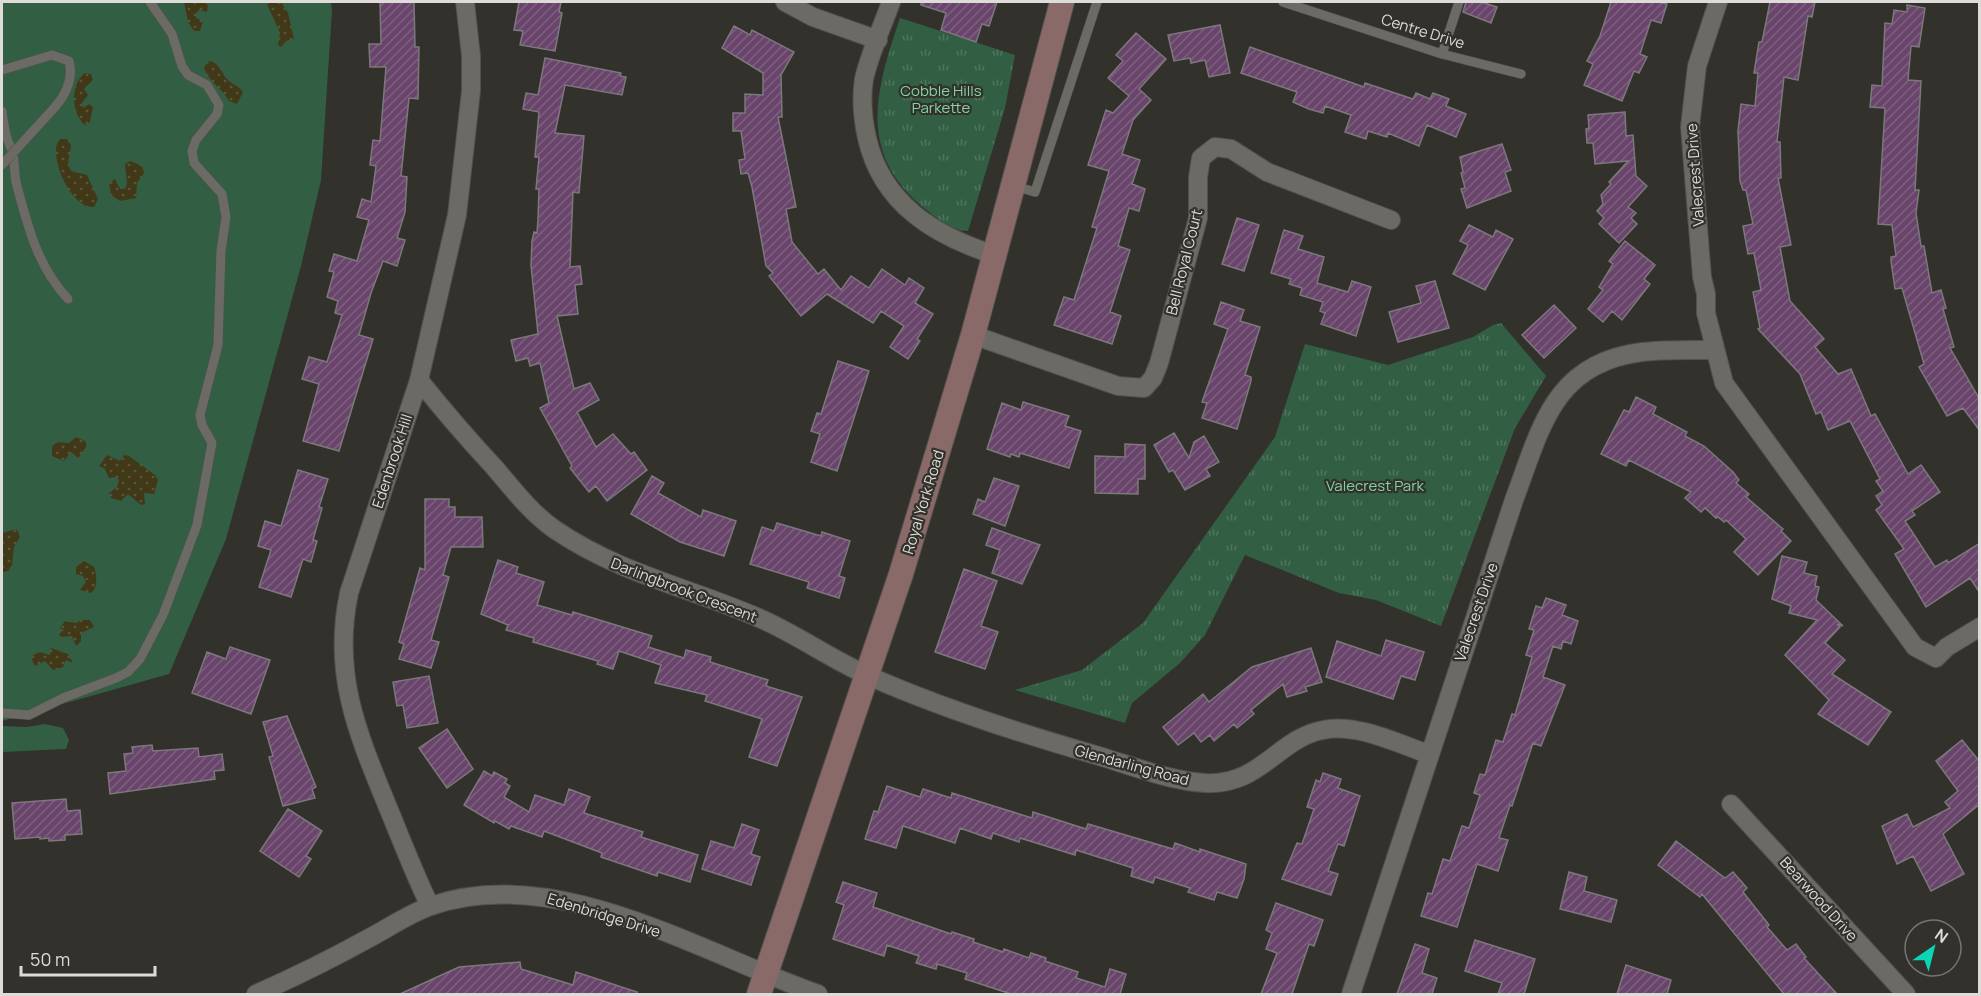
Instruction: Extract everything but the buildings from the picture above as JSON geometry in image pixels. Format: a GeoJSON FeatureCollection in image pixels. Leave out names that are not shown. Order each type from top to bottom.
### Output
{"type":"FeatureCollection","features":[{"type":"Feature","properties":{"kind":"main road","name":"Royal York Road"},"geometry":{"type":"LineString","coordinates":[[762,984],[867,675],[973,335],[1062,2]]}},
{"type":"Feature","properties":{"kind":"street","name":"Edenbrook Hill"},"geometry":{"type":"LineString","coordinates":[[430,906],[349,705],[342,651],[342,624],[349,593],[419,380],[457,214],[471,91],[471,56],[465,2]]}},
{"type":"Feature","properties":{"kind":"street"},"geometry":{"type":"LineString","coordinates":[[785,2],[813,17],[878,40]]}},
{"type":"Feature","properties":{"kind":"street"},"geometry":{"type":"LineString","coordinates":[[891,2],[864,79],[865,127],[878,172],[890,192],[921,221],[963,245],[995,255]]}},
{"type":"Feature","properties":{"kind":"street","name":"Valecrest Drive"},"geometry":{"type":"LineString","coordinates":[[1718,2],[1697,66],[1689,126],[1706,313],[1724,383],[1915,647],[1936,658],[1947,647],[1980,627]]}},
{"type":"Feature","properties":{"kind":"street","name":"Bell Royal Court"},"geometry":{"type":"LineString","coordinates":[[973,335],[1118,386],[1144,388],[1153,378],[1159,363],[1198,218],[1198,177],[1202,158],[1215,147],[1231,150],[1267,172],[1391,219]]}},
{"type":"Feature","properties":{"kind":"street","name":"Valecrest Drive"},"geometry":{"type":"LineString","coordinates":[[1351,994],[1428,754],[1514,500],[1544,423],[1562,393],[1586,368],[1626,354],[1715,350]]}},
{"type":"Feature","properties":{"kind":"street","name":"Darlingbrook Crescent"},"geometry":{"type":"LineString","coordinates":[[419,380],[525,503],[551,527],[612,563],[776,626],[867,675]]}},
{"type":"Feature","properties":{"kind":"street","name":"Glendarling Road"},"geometry":{"type":"LineString","coordinates":[[867,675],[952,709],[1045,741],[1204,783],[1234,780],[1251,774],[1298,740],[1324,729],[1359,732],[1428,754]]}},
{"type":"Feature","properties":{"kind":"street","name":"Bearwood Drive"},"geometry":{"type":"LineString","coordinates":[[1731,804],[1906,994]]}},
{"type":"Feature","properties":{"kind":"street","name":"Edenbridge Drive"},"geometry":{"type":"LineString","coordinates":[[256,994],[305,972],[430,906],[490,894],[533,894],[572,902],[711,950],[762,984],[818,994]]}},
{"type":"Feature","properties":{"kind":"lane"},"geometry":{"type":"LineString","coordinates":[[2,713],[29,716],[63,698],[128,672],[140,659],[163,615],[196,525],[212,456],[212,443],[202,425],[200,415],[218,345],[221,251],[226,217],[222,194],[194,163],[192,151],[196,140],[217,114],[219,105],[207,85],[188,75],[182,66],[172,34],[150,2]]}},
{"type":"Feature","properties":{"kind":"lane"},"geometry":{"type":"LineString","coordinates":[[1014,186],[1035,192],[1097,2]]}},
{"type":"Feature","properties":{"kind":"lane","name":"Centre Drive"},"geometry":{"type":"LineString","coordinates":[[1283,2],[1442,54],[1521,74]]}},
{"type":"Feature","properties":{"kind":"lane"},"geometry":{"type":"LineString","coordinates":[[1442,54],[1459,2]]}},
{"type":"Feature","properties":{"kind":"lane"},"geometry":{"type":"LineString","coordinates":[[2,70],[44,56],[62,57],[69,61],[72,70],[68,86],[55,107],[2,165]]}},
{"type":"Feature","properties":{"kind":"lane"},"geometry":{"type":"LineString","coordinates":[[2,111],[4,139],[12,150],[21,203],[42,266],[68,298]]}},
{"type":"Feature","properties":{"kind":"green space"},"geometry":{"type":"Polygon","coordinates":[[[2,2],[331,2],[332,10],[321,180],[301,266],[226,539],[169,674],[2,721],[2,2]]]}},
{"type":"Feature","properties":{"kind":"green space","name":"Cobble Hills Parkette"},"geometry":{"type":"Polygon","coordinates":[[[900,18],[1015,55],[1005,108],[968,231],[956,229],[939,219],[902,187],[888,165],[880,142],[879,95],[900,18]]]}},
{"type":"Feature","properties":{"kind":"green space","name":"Valecrest Park"},"geometry":{"type":"Polygon","coordinates":[[[1501,323],[1546,376],[1515,428],[1441,626],[1376,600],[1339,593],[1245,555],[1205,635],[1180,663],[1132,703],[1125,723],[1015,690],[1082,670],[1143,623],[1275,437],[1305,344],[1388,365],[1473,337],[1501,323]]]}},
{"type":"Feature","properties":{"kind":"green space"},"geometry":{"type":"Polygon","coordinates":[[[45,724],[63,728],[69,740],[66,749],[2,752],[2,726],[26,727],[45,724]]]}},
{"type":"Feature","properties":{"kind":"sand"},"geometry":{"type":"Polygon","coordinates":[[[184,2],[208,2],[207,12],[199,10],[196,13],[196,18],[203,21],[200,31],[194,31],[188,22],[184,2]]]}},
{"type":"Feature","properties":{"kind":"sand"},"geometry":{"type":"Polygon","coordinates":[[[266,2],[281,2],[288,13],[294,39],[286,41],[281,47],[278,45],[280,33],[266,2]]]}},
{"type":"Feature","properties":{"kind":"sand"},"geometry":{"type":"Polygon","coordinates":[[[211,61],[219,67],[228,80],[243,92],[237,104],[229,101],[206,73],[204,68],[207,62],[211,61]]]}},
{"type":"Feature","properties":{"kind":"sand"},"geometry":{"type":"Polygon","coordinates":[[[85,73],[91,74],[93,80],[84,89],[88,95],[82,103],[83,108],[89,104],[93,107],[90,122],[85,125],[77,114],[74,99],[77,84],[85,73]]]}},
{"type":"Feature","properties":{"kind":"sand"},"geometry":{"type":"Polygon","coordinates":[[[60,139],[67,139],[71,145],[68,164],[71,171],[87,175],[98,199],[94,207],[85,206],[77,200],[63,179],[56,156],[56,146],[60,139]]]}},
{"type":"Feature","properties":{"kind":"sand"},"geometry":{"type":"Polygon","coordinates":[[[130,161],[142,166],[144,173],[137,183],[136,198],[120,201],[111,195],[109,183],[115,179],[120,189],[125,189],[127,184],[125,164],[130,161]]]}},
{"type":"Feature","properties":{"kind":"sand"},"geometry":{"type":"Polygon","coordinates":[[[76,437],[85,441],[87,446],[78,458],[71,452],[64,461],[52,456],[52,446],[58,442],[69,443],[76,437]]]}},
{"type":"Feature","properties":{"kind":"sand"},"geometry":{"type":"Polygon","coordinates":[[[107,455],[120,461],[124,455],[129,456],[155,475],[158,480],[154,494],[144,493],[145,504],[141,505],[128,494],[121,501],[111,498],[109,493],[117,487],[119,480],[116,477],[109,478],[105,469],[99,466],[107,455]]]}},
{"type":"Feature","properties":{"kind":"sand"},"geometry":{"type":"Polygon","coordinates":[[[17,529],[20,537],[14,547],[12,565],[8,571],[2,572],[2,533],[17,529]]]}},
{"type":"Feature","properties":{"kind":"sand"},"geometry":{"type":"Polygon","coordinates":[[[84,561],[94,567],[96,573],[96,584],[91,593],[80,590],[86,582],[83,576],[76,574],[76,567],[84,561]]]}},
{"type":"Feature","properties":{"kind":"sand"},"geometry":{"type":"Polygon","coordinates":[[[81,620],[90,620],[94,627],[81,633],[81,641],[76,646],[72,636],[61,637],[59,634],[64,630],[60,628],[65,621],[76,623],[81,620]]]}},
{"type":"Feature","properties":{"kind":"sand"},"geometry":{"type":"Polygon","coordinates":[[[51,648],[68,654],[73,663],[66,660],[63,667],[53,670],[45,661],[35,666],[32,660],[33,655],[40,652],[50,655],[51,648]]]}}]}
